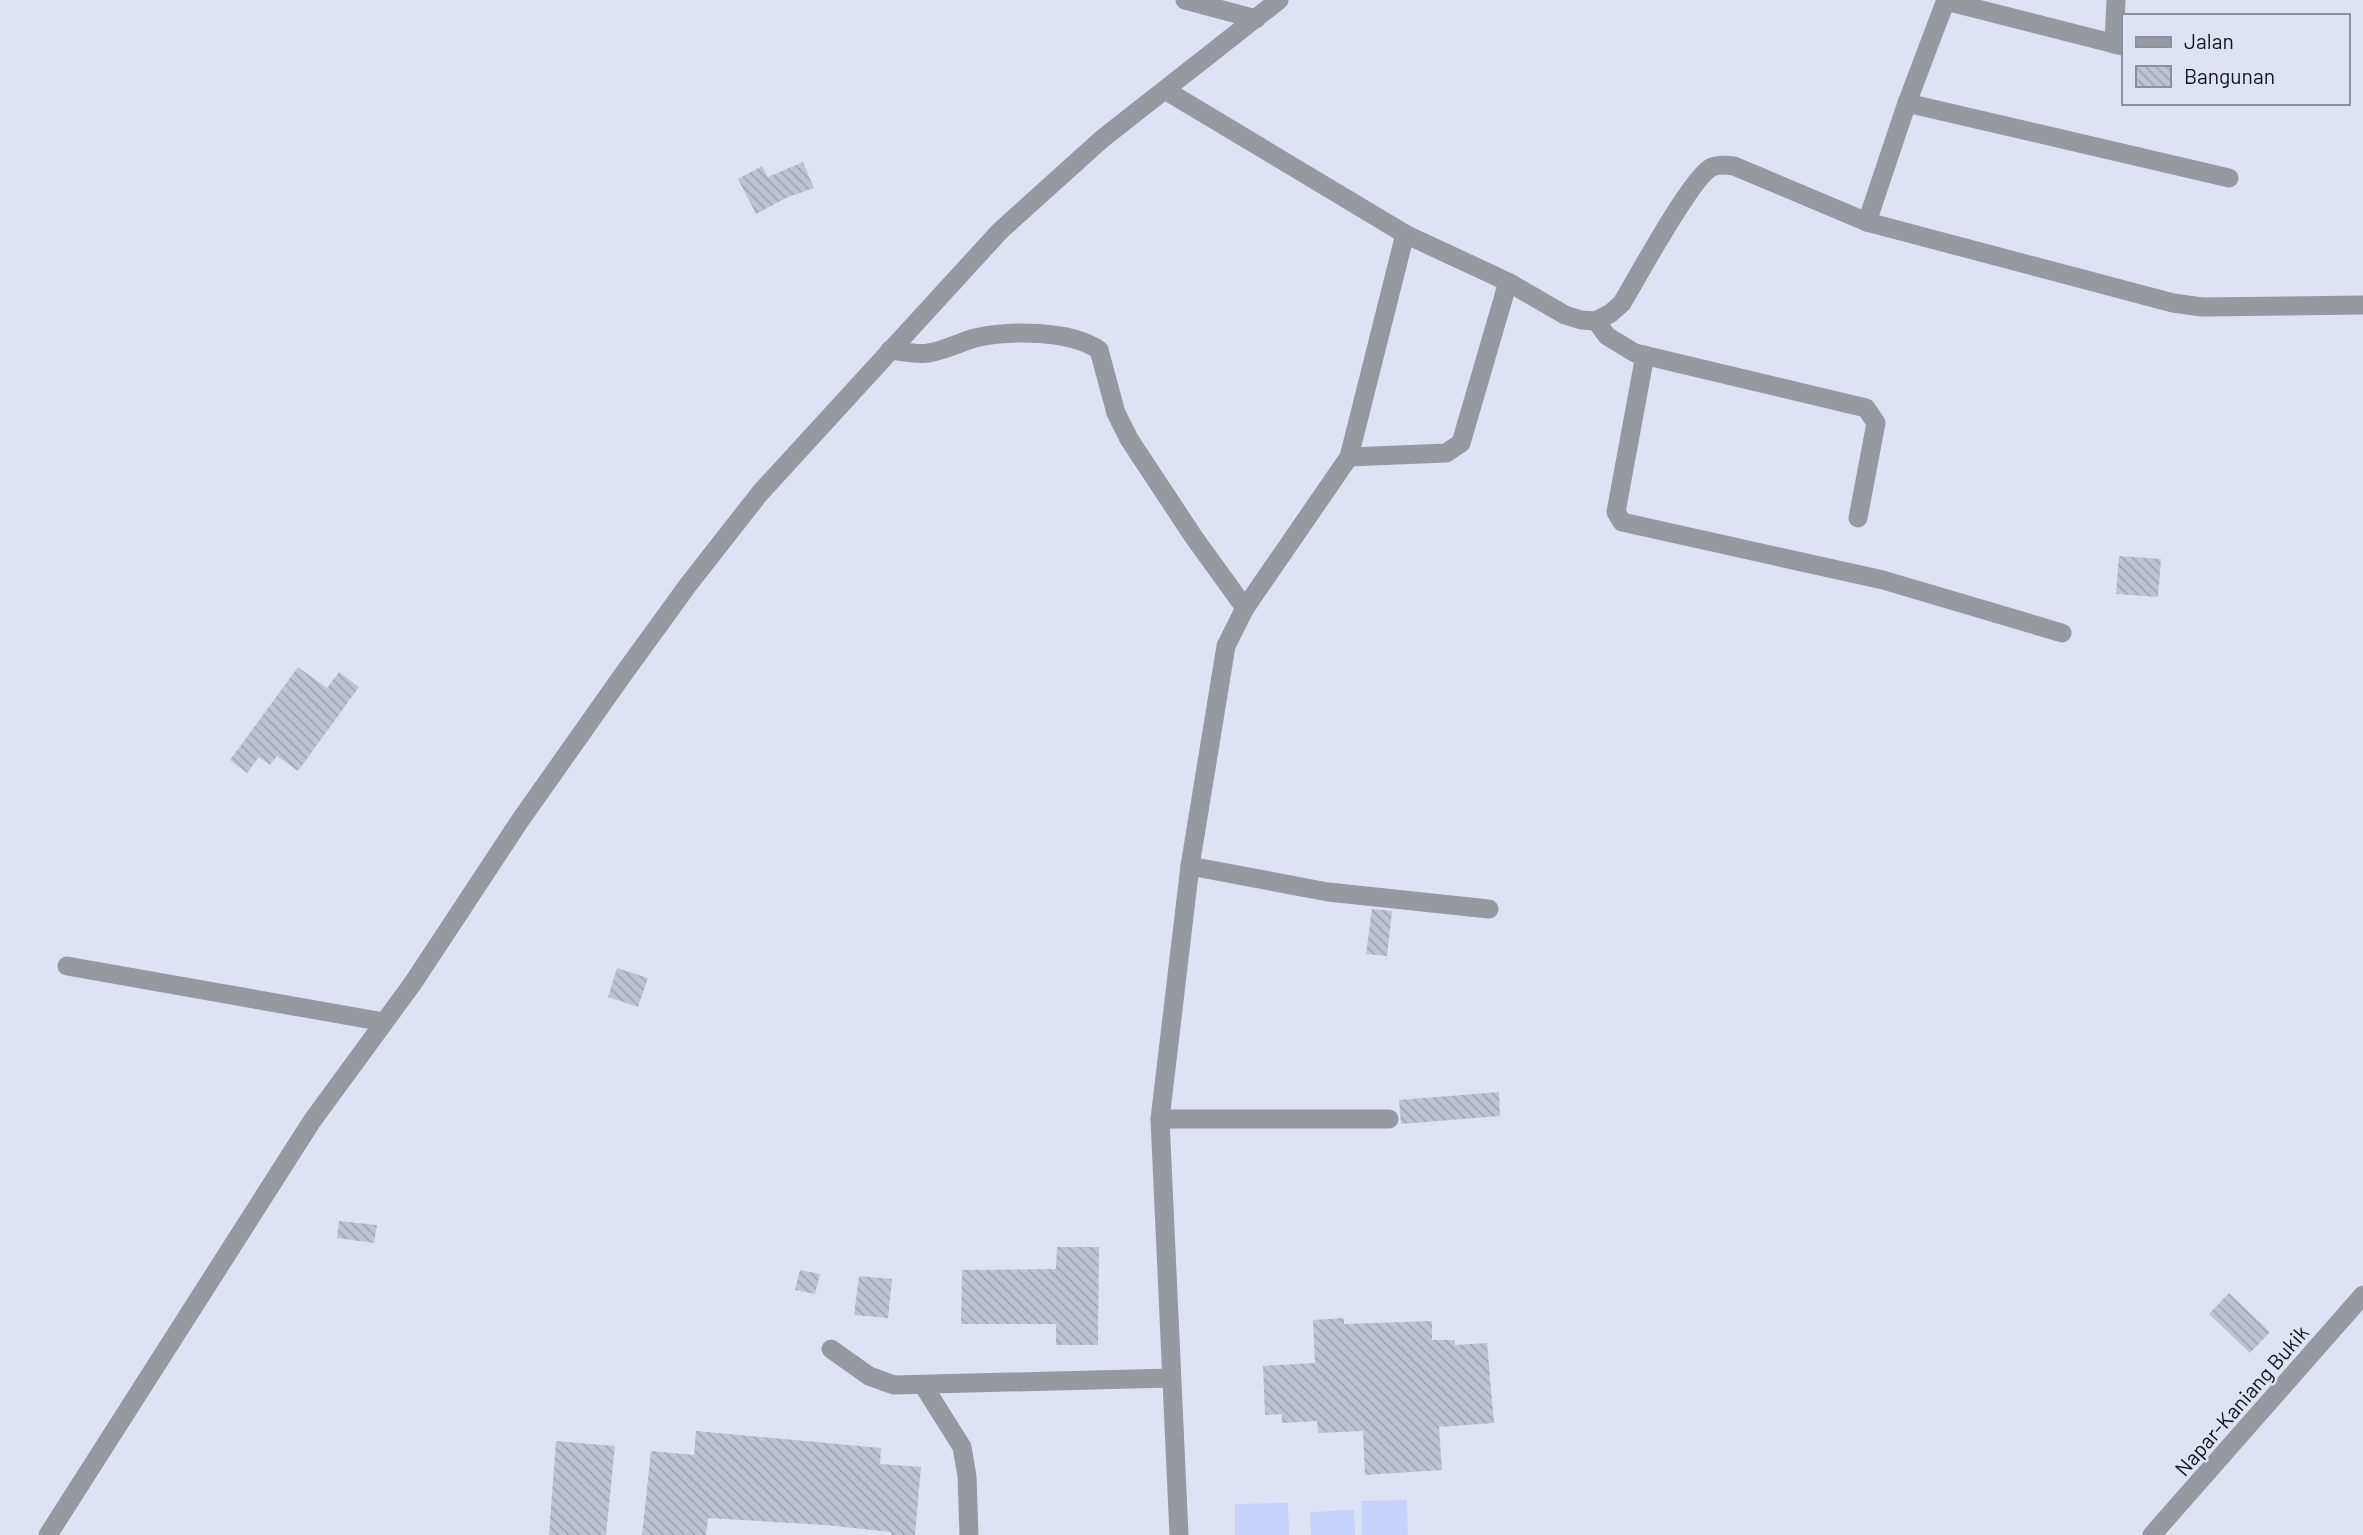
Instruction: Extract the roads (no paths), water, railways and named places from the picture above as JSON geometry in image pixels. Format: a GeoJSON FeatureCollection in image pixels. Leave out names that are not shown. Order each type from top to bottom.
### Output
{"type":"FeatureCollection","features":[{"type":"Feature","properties":{"kind":"street"},"geometry":{"type":"LineString","coordinates":[[1185,0],[1256,19]]}},
{"type":"Feature","properties":{"kind":"street"},"geometry":{"type":"LineString","coordinates":[[48,1535],[312,1121],[413,983],[519,822],[688,585],[760,493],[1000,231],[1102,139],[1279,0]]}},
{"type":"Feature","properties":{"kind":"street"},"geometry":{"type":"LineString","coordinates":[[1867,222],[1907,103],[1946,0],[2118,45],[2116,0]]}},
{"type":"Feature","properties":{"kind":"street"},"geometry":{"type":"LineString","coordinates":[[1165,90],[1405,234],[1508,282],[1564,315],[1581,320],[1597,321],[1622,303],[1693,184],[1712,167],[1724,164],[1867,222],[2173,303],[2202,307],[2363,305]]}},
{"type":"Feature","properties":{"kind":"street"},"geometry":{"type":"LineString","coordinates":[[1907,103],[2229,178]]}},
{"type":"Feature","properties":{"kind":"street"},"geometry":{"type":"LineString","coordinates":[[1179,1535],[1160,1119],[1190,866],[1226,646],[1245,608],[1349,457],[1405,234]]}},
{"type":"Feature","properties":{"kind":"street"},"geometry":{"type":"LineString","coordinates":[[1349,457],[1446,453],[1461,443],[1508,282]]}},
{"type":"Feature","properties":{"kind":"street"},"geometry":{"type":"LineString","coordinates":[[1597,321],[1607,336],[1618,344],[1645,355],[1866,408],[1875,423],[1858,518]]}},
{"type":"Feature","properties":{"kind":"street"},"geometry":{"type":"LineString","coordinates":[[890,349],[930,353],[974,338],[1012,331],[1049,335],[1091,345],[1099,350],[1116,413],[1129,439],[1193,536],[1245,608]]}},
{"type":"Feature","properties":{"kind":"street"},"geometry":{"type":"LineString","coordinates":[[1645,355],[1616,512],[1622,522],[1883,580],[2062,633]]}},
{"type":"Feature","properties":{"kind":"street"},"geometry":{"type":"LineString","coordinates":[[1190,866],[1328,892],[1489,909]]}},
{"type":"Feature","properties":{"kind":"street"},"geometry":{"type":"LineString","coordinates":[[67,966],[384,1021]]}},
{"type":"Feature","properties":{"kind":"street"},"geometry":{"type":"LineString","coordinates":[[1160,1119],[1389,1119]]}},
{"type":"Feature","properties":{"kind":"street","name":"Napar-Kaniang Bukik"},"geometry":{"type":"LineString","coordinates":[[2152,1535],[2363,1295]]}},
{"type":"Feature","properties":{"kind":"street"},"geometry":{"type":"LineString","coordinates":[[831,1349],[869,1376],[894,1385],[1171,1378]]}},
{"type":"Feature","properties":{"kind":"street"},"geometry":{"type":"LineString","coordinates":[[923,1385],[962,1447],[967,1476],[969,1535]]}}]}
